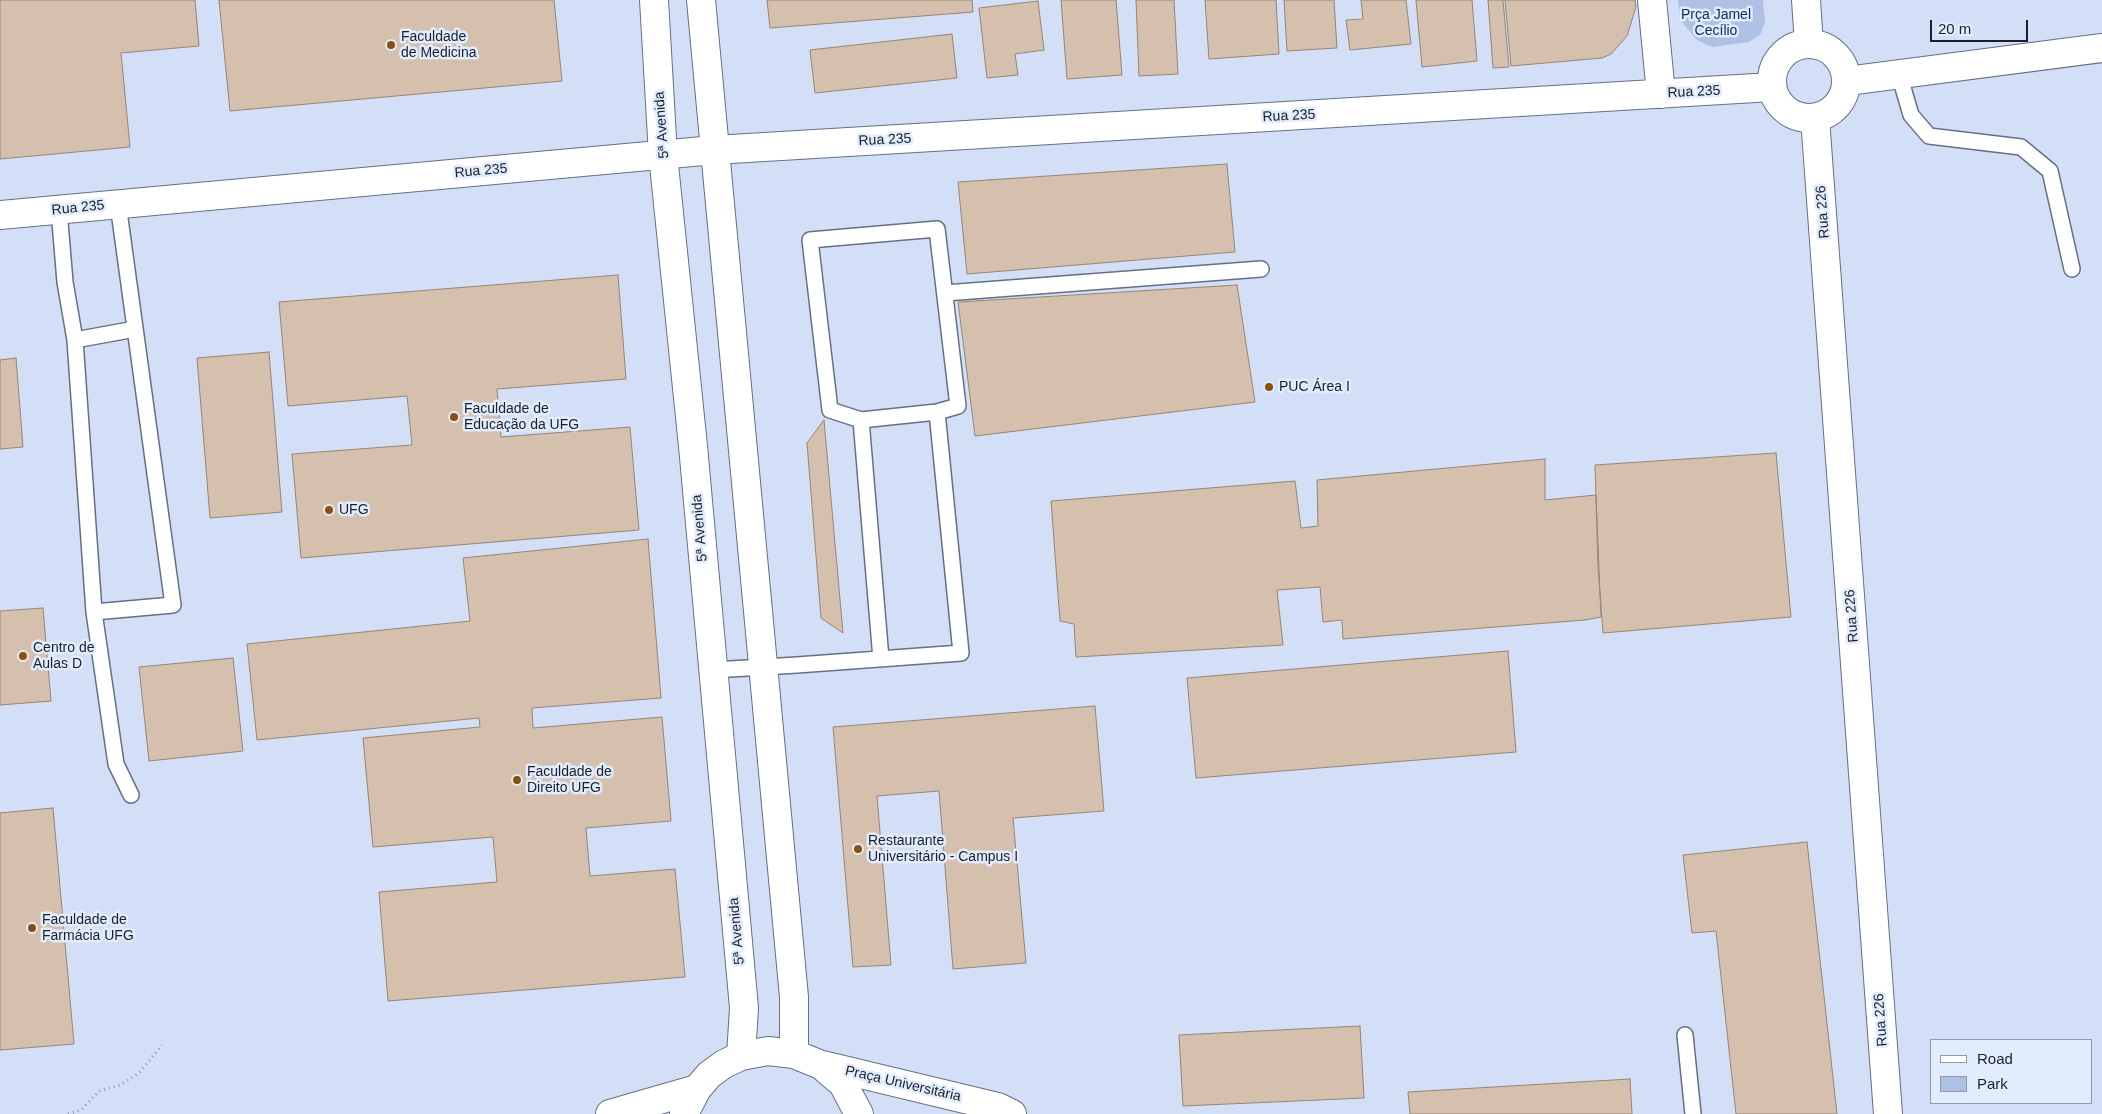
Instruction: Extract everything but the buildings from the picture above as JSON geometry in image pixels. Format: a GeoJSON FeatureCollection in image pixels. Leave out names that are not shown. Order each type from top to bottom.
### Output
{"type":"FeatureCollection","features":[{"type":"Feature","properties":{"kind":"street","name":"5ª Avenida"},"geometry":{"type":"LineString","coordinates":[[654,0],[663,155],[744,1008],[741,1056]]}},
{"type":"Feature","properties":{"kind":"street"},"geometry":{"type":"LineString","coordinates":[[701,0],[794,997],[794,1054]]}},
{"type":"Feature","properties":{"kind":"street"},"geometry":{"type":"LineString","coordinates":[[1652,0],[1661,94]]}},
{"type":"Feature","properties":{"kind":"street"},"geometry":{"type":"LineString","coordinates":[[1806,0],[1809,44]]}},
{"type":"Feature","properties":{"kind":"street"},"geometry":{"type":"LineString","coordinates":[[1809,44],[1831,51],[1842,64],[1847,81],[1841,101],[1834,109],[1815,118],[1803,118],[1787,111],[1776,98],[1772,87],[1773,72],[1780,57],[1798,46],[1809,44]]}},
{"type":"Feature","properties":{"kind":"street"},"geometry":{"type":"LineString","coordinates":[[1847,81],[2102,48]]}},
{"type":"Feature","properties":{"kind":"street","name":"Rua 235"},"geometry":{"type":"LineString","coordinates":[[0,215],[714,150],[1772,87]]}},
{"type":"Feature","properties":{"kind":"street","name":"Rua 226"},"geometry":{"type":"LineString","coordinates":[[1815,118],[1888,1114]]}},
{"type":"Feature","properties":{"kind":"street"},"geometry":{"type":"LineString","coordinates":[[684,1114],[697,1089],[709,1075],[724,1064],[741,1056],[768,1051],[794,1054],[821,1065],[843,1084],[859,1114]]}},
{"type":"Feature","properties":{"kind":"street","name":"Praça Universitária"},"geometry":{"type":"LineString","coordinates":[[821,1065],[998,1106],[1012,1114]]}},
{"type":"Feature","properties":{"kind":"street"},"geometry":{"type":"LineString","coordinates":[[610,1114],[697,1089]]}},
{"type":"Feature","properties":{"kind":"lane"},"geometry":{"type":"LineString","coordinates":[[1899,74],[1911,115],[1929,136],[2021,147],[2050,171],[2072,269]]}},
{"type":"Feature","properties":{"kind":"lane"},"geometry":{"type":"LineString","coordinates":[[94,612],[173,605],[118,204]]}},
{"type":"Feature","properties":{"kind":"lane"},"geometry":{"type":"LineString","coordinates":[[59,210],[65,282],[75,340],[94,612],[116,764],[131,795]]}},
{"type":"Feature","properties":{"kind":"lane"},"geometry":{"type":"LineString","coordinates":[[937,230],[945,293],[958,406],[937,412],[861,420],[830,410],[810,240],[937,230]]}},
{"type":"Feature","properties":{"kind":"lane"},"geometry":{"type":"LineString","coordinates":[[945,293],[1261,269]]}},
{"type":"Feature","properties":{"kind":"lane"},"geometry":{"type":"LineString","coordinates":[[75,340],[135,329]]}},
{"type":"Feature","properties":{"kind":"lane"},"geometry":{"type":"LineString","coordinates":[[713,670],[961,653],[937,412]]}},
{"type":"Feature","properties":{"kind":"lane"},"geometry":{"type":"LineString","coordinates":[[861,420],[881,659]]}},
{"type":"Feature","properties":{"kind":"lane"},"geometry":{"type":"LineString","coordinates":[[1685,1035],[1693,1114]]}},
{"type":"Feature","properties":{"kind":"path"},"geometry":{"type":"LineString","coordinates":[[68,1114],[81,1110],[99,1090],[120,1085],[139,1073],[162,1045]]}},
{"type":"Feature","properties":{"kind":"green space","name":"Prça Jamel Cecílio"},"geometry":{"type":"Polygon","coordinates":[[[1678,0],[1763,0],[1765,22],[1760,35],[1749,42],[1712,47],[1697,40],[1680,20],[1678,0]]]}},
{"type":"Feature","properties":{"kind":"place","name":"Faculdade de Medicina"},"geometry":{"type":"Point","coordinates":[391,45]}},
{"type":"Feature","properties":{"kind":"place","name":"PUC Área I"},"geometry":{"type":"Point","coordinates":[1269,387]}},
{"type":"Feature","properties":{"kind":"place","name":"Faculdade de Educação da UFG"},"geometry":{"type":"Point","coordinates":[454,417]}},
{"type":"Feature","properties":{"kind":"place","name":"UFG"},"geometry":{"type":"Point","coordinates":[329,510]}},
{"type":"Feature","properties":{"kind":"place","name":"Centro de Aulas D"},"geometry":{"type":"Point","coordinates":[23,656]}},
{"type":"Feature","properties":{"kind":"place","name":"Faculdade de Direito UFG"},"geometry":{"type":"Point","coordinates":[517,780]}},
{"type":"Feature","properties":{"kind":"place","name":"Restaurante Universitário - Campus I"},"geometry":{"type":"Point","coordinates":[858,849]}},
{"type":"Feature","properties":{"kind":"place","name":"Faculdade de Farmácia UFG"},"geometry":{"type":"Point","coordinates":[32,928]}}]}
